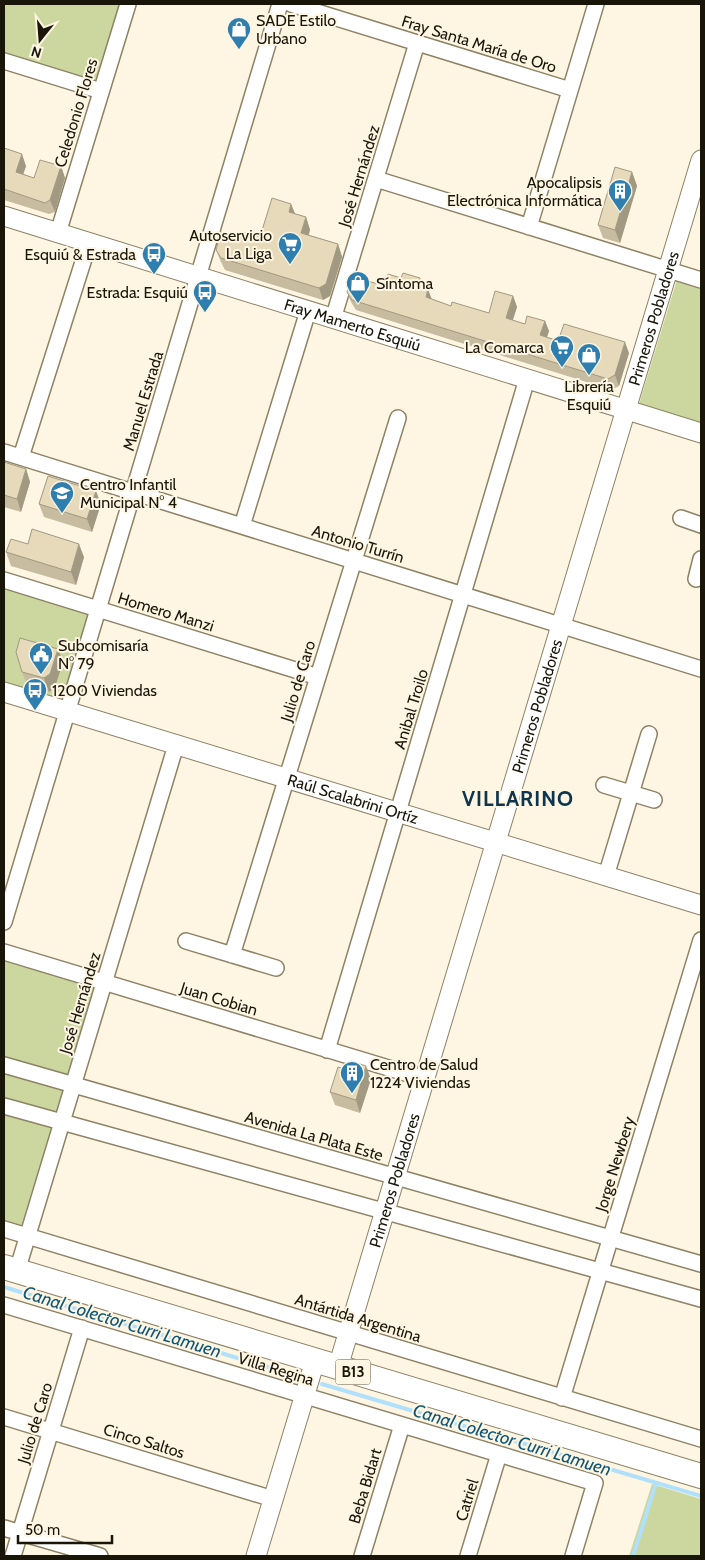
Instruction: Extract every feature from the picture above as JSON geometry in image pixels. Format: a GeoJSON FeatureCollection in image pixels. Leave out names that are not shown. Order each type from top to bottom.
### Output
{"type":"FeatureCollection","features":[{"type":"Feature","properties":{"kind":"main road","name":"B13"},"geometry":{"type":"LineString","coordinates":[[10,1269],[701,1476]]}},
{"type":"Feature","properties":{"kind":"street","name":"Celedonio Flores"},"geometry":{"type":"LineString","coordinates":[[58,233],[128,4]]}},
{"type":"Feature","properties":{"kind":"street","name":"Manuel Estrada"},"geometry":{"type":"LineString","coordinates":[[4,922],[280,4]]}},
{"type":"Feature","properties":{"kind":"street","name":"Fray Santa María de Oro"},"geometry":{"type":"LineString","coordinates":[[291,4],[570,90]]}},
{"type":"Feature","properties":{"kind":"street"},"geometry":{"type":"LineString","coordinates":[[529,227],[596,4]]}},
{"type":"Feature","properties":{"kind":"street","name":"José Hernández"},"geometry":{"type":"LineString","coordinates":[[334,319],[417,43]]}},
{"type":"Feature","properties":{"kind":"street"},"geometry":{"type":"LineString","coordinates":[[4,61],[101,91]]}},
{"type":"Feature","properties":{"kind":"street","name":"Primeros Pobladores"},"geometry":{"type":"LineString","coordinates":[[338,1367],[701,160]]}},
{"type":"Feature","properties":{"kind":"street"},"geometry":{"type":"LineString","coordinates":[[376,179],[701,280]]}},
{"type":"Feature","properties":{"kind":"street","name":"Fray Mamerto Esquiú"},"geometry":{"type":"LineString","coordinates":[[4,216],[701,433]]}},
{"type":"Feature","properties":{"kind":"street"},"geometry":{"type":"LineString","coordinates":[[21,457],[89,243]]}},
{"type":"Feature","properties":{"kind":"street"},"geometry":{"type":"LineString","coordinates":[[242,526],[308,311]]}},
{"type":"Feature","properties":{"kind":"street","name":"Anibal Troilo"},"geometry":{"type":"LineString","coordinates":[[327,1050],[527,379]]}},
{"type":"Feature","properties":{"kind":"street","name":"Julio de Caro"},"geometry":{"type":"LineString","coordinates":[[232,955],[398,418]]}},
{"type":"Feature","properties":{"kind":"street","name":"Antonio Turrín"},"geometry":{"type":"LineString","coordinates":[[4,452],[701,670]]}},
{"type":"Feature","properties":{"kind":"street"},"geometry":{"type":"LineString","coordinates":[[680,518],[701,525]]}},
{"type":"Feature","properties":{"kind":"street"},"geometry":{"type":"LineString","coordinates":[[696,579],[701,559]]}},
{"type":"Feature","properties":{"kind":"street","name":"Homero Manzi"},"geometry":{"type":"LineString","coordinates":[[4,580],[318,677]]}},
{"type":"Feature","properties":{"kind":"street","name":"Raúl Scalabrini Ortíz"},"geometry":{"type":"LineString","coordinates":[[4,692],[701,905]]}},
{"type":"Feature","properties":{"kind":"street"},"geometry":{"type":"LineString","coordinates":[[606,876],[649,734]]}},
{"type":"Feature","properties":{"kind":"street","name":"José Hernández"},"geometry":{"type":"LineString","coordinates":[[10,1269],[28,1236],[176,745]]}},
{"type":"Feature","properties":{"kind":"street"},"geometry":{"type":"LineString","coordinates":[[604,785],[654,800]]}},
{"type":"Feature","properties":{"kind":"street","name":"Jorge Newbery"},"geometry":{"type":"LineString","coordinates":[[562,1398],[701,940]]}},
{"type":"Feature","properties":{"kind":"street"},"geometry":{"type":"LineString","coordinates":[[186,941],[276,968]]}},
{"type":"Feature","properties":{"kind":"street","name":"Juan Cobian"},"geometry":{"type":"LineString","coordinates":[[4,952],[425,1079]]}},
{"type":"Feature","properties":{"kind":"street","name":"Avenida La Plata Este"},"geometry":{"type":"LineString","coordinates":[[4,1065],[701,1264]]}},
{"type":"Feature","properties":{"kind":"street"},"geometry":{"type":"LineString","coordinates":[[4,1106],[701,1299]]}},
{"type":"Feature","properties":{"kind":"street","name":"Antártida Argentina"},"geometry":{"type":"LineString","coordinates":[[4,1229],[701,1439]]}},
{"type":"Feature","properties":{"kind":"street","name":"Villa Regina"},"geometry":{"type":"LineString","coordinates":[[4,1305],[595,1483],[573,1556]]}},
{"type":"Feature","properties":{"kind":"street","name":"Julio de Caro"},"geometry":{"type":"LineString","coordinates":[[13,1556],[82,1328]]}},
{"type":"Feature","properties":{"kind":"street"},"geometry":{"type":"LineString","coordinates":[[256,1556],[315,1361]]}},
{"type":"Feature","properties":{"kind":"street","name":"Cinco Saltos"},"geometry":{"type":"LineString","coordinates":[[4,1417],[274,1499]]}},
{"type":"Feature","properties":{"kind":"street","name":"Beba Bidart"},"geometry":{"type":"LineString","coordinates":[[362,1556],[402,1425]]}},
{"type":"Feature","properties":{"kind":"street","name":"Catriel"},"geometry":{"type":"LineString","coordinates":[[468,1556],[499,1454]]}},
{"type":"Feature","properties":{"kind":"street"},"geometry":{"type":"LineString","coordinates":[[4,1528],[100,1556]]}},
{"type":"Feature","properties":{"kind":"green space"},"geometry":{"type":"Polygon","coordinates":[[[4,4],[122,4],[97,84],[4,55],[4,4]]]}},
{"type":"Feature","properties":{"kind":"green space"},"geometry":{"type":"Polygon","coordinates":[[[678,276],[701,282],[701,423],[639,404],[678,276]]]}},
{"type":"Feature","properties":{"kind":"green space"},"geometry":{"type":"Polygon","coordinates":[[[4,580],[98,609],[68,711],[4,692],[4,580]]]}},
{"type":"Feature","properties":{"kind":"green space"},"geometry":{"type":"Polygon","coordinates":[[[4,958],[98,987],[24,1229],[4,1223],[4,958]]]}},
{"type":"Feature","properties":{"kind":"green space"},"geometry":{"type":"Polygon","coordinates":[[[652,1484],[701,1499],[701,1556],[629,1556],[652,1484]]]}},
{"type":"Feature","properties":{"kind":"building"},"geometry":{"type":"Polygon","coordinates":[[[4,148],[22,154],[16,172],[34,178],[40,160],[61,166],[50,200],[45,203],[4,189],[4,148]]]}},
{"type":"Feature","properties":{"kind":"building"},"geometry":{"type":"Polygon","coordinates":[[[615,167],[632,172],[615,230],[598,225],[615,167]]]}},
{"type":"Feature","properties":{"kind":"building"},"geometry":{"type":"Polygon","coordinates":[[[272,198],[291,204],[289,212],[306,217],[301,233],[338,244],[326,284],[319,288],[221,258],[216,250],[221,232],[242,238],[243,232],[260,237],[272,198]]]}},
{"type":"Feature","properties":{"kind":"building"},"geometry":{"type":"Polygon","coordinates":[[[403,273],[420,278],[417,286],[428,289],[426,297],[451,306],[452,302],[489,313],[495,291],[513,296],[506,318],[525,324],[527,316],[545,321],[540,335],[558,341],[564,324],[625,342],[615,375],[608,379],[352,300],[347,292],[352,276],[384,286],[388,274],[401,278],[403,273]]]}},
{"type":"Feature","properties":{"kind":"building"},"geometry":{"type":"Polygon","coordinates":[[[4,462],[26,469],[17,499],[4,495],[4,462]]]}},
{"type":"Feature","properties":{"kind":"building"},"geometry":{"type":"Polygon","coordinates":[[[48,476],[96,491],[87,519],[39,504],[48,476]]]}},
{"type":"Feature","properties":{"kind":"building"},"geometry":{"type":"Polygon","coordinates":[[[32,529],[79,544],[71,572],[6,552],[11,539],[28,544],[32,529]]]}},
{"type":"Feature","properties":{"kind":"building"},"geometry":{"type":"Polygon","coordinates":[[[20,638],[58,649],[50,674],[44,678],[22,672],[16,652],[20,638]]]}},
{"type":"Feature","properties":{"kind":"building"},"geometry":{"type":"Polygon","coordinates":[[[351,1061],[366,1066],[356,1100],[330,1092],[338,1067],[348,1070],[351,1061]]]}},
{"type":"Feature","properties":{"kind":"waterway","name":"Canal Colector Curri Lamuen"},"geometry":{"type":"LineString","coordinates":[[4,1287],[297,1376]]}},
{"type":"Feature","properties":{"kind":"waterway","name":"Canal Colector Curri Lamuen"},"geometry":{"type":"LineString","coordinates":[[322,1384],[701,1496]]}},
{"type":"Feature","properties":{"kind":"waterway"},"geometry":{"type":"LineString","coordinates":[[633,1556],[656,1483]]}},
{"type":"Feature","properties":{"kind":"place","name":"SADE Estilo Urbano"},"geometry":{"type":"Point","coordinates":[239,50]}},
{"type":"Feature","properties":{"kind":"place","name":"Apocalipsis Electrónica Informática"},"geometry":{"type":"Point","coordinates":[620,212]}},
{"type":"Feature","properties":{"kind":"place","name":"Autoservicio La Liga"},"geometry":{"type":"Point","coordinates":[290,265]}},
{"type":"Feature","properties":{"kind":"place","name":"Esquiú & Estrada"},"geometry":{"type":"Point","coordinates":[154,275]}},
{"type":"Feature","properties":{"kind":"place","name":"Síntoma"},"geometry":{"type":"Point","coordinates":[358,304]}},
{"type":"Feature","properties":{"kind":"place","name":"Estrada: Esquiú"},"geometry":{"type":"Point","coordinates":[205,313]}},
{"type":"Feature","properties":{"kind":"place","name":"La Comarca"},"geometry":{"type":"Point","coordinates":[562,368]}},
{"type":"Feature","properties":{"kind":"place","name":"Librería Esquiú"},"geometry":{"type":"Point","coordinates":[589,376]}},
{"type":"Feature","properties":{"kind":"place","name":"Centro Infantil Municipal N° 4"},"geometry":{"type":"Point","coordinates":[62,514]}},
{"type":"Feature","properties":{"kind":"place","name":"Subcomisaría N° 79"},"geometry":{"type":"Point","coordinates":[41,675]}},
{"type":"Feature","properties":{"kind":"place","name":"1200 Viviendas"},"geometry":{"type":"Point","coordinates":[35,711]}},
{"type":"Feature","properties":{"kind":"place","name":"Centro de Salud 1224 Viviendas"},"geometry":{"type":"Point","coordinates":[352,1094]}},
{"type":"Feature","properties":{"kind":"district","name":"VILLARINO"},"geometry":{"type":"Point","coordinates":[518,798]}}]}
